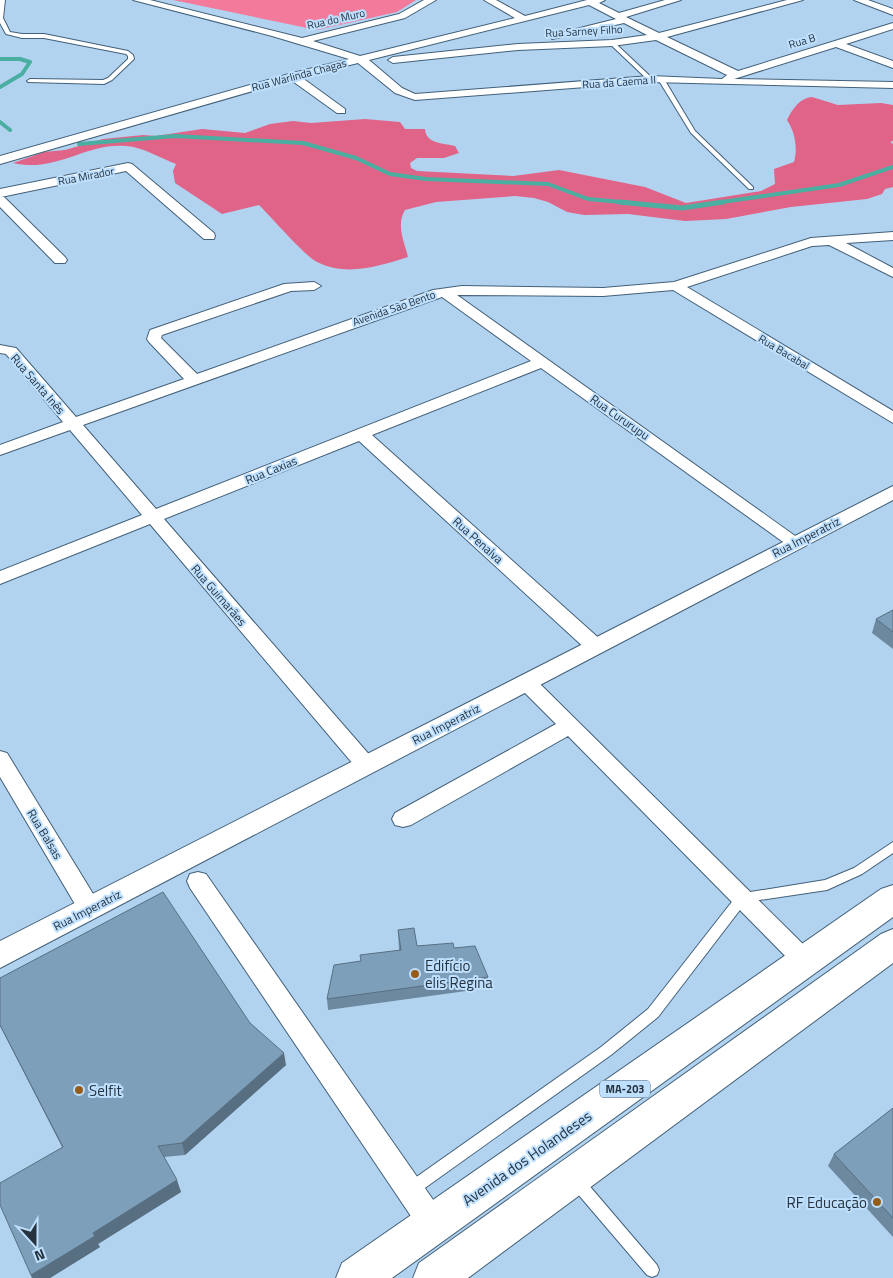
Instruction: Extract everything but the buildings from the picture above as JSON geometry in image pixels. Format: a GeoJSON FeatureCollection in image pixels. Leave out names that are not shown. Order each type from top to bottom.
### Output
{"type":"FeatureCollection","features":[{"type":"Feature","properties":{"kind":"main road","name":"Avenida dos Holandeses"},"geometry":{"type":"LineString","coordinates":[[357,1278],[893,899]]}},
{"type":"Feature","properties":{"kind":"main road"},"geometry":{"type":"LineString","coordinates":[[436,1277],[893,944]]}},
{"type":"Feature","properties":{"kind":"street"},"geometry":{"type":"LineString","coordinates":[[138,0],[303,40],[363,61]]}},
{"type":"Feature","properties":{"kind":"street","name":"Rua do Muro"},"geometry":{"type":"LineString","coordinates":[[303,40],[402,16],[431,0]]}},
{"type":"Feature","properties":{"kind":"street"},"geometry":{"type":"LineString","coordinates":[[489,0],[522,18]]}},
{"type":"Feature","properties":{"kind":"street"},"geometry":{"type":"LineString","coordinates":[[518,47],[622,18],[676,0]]}},
{"type":"Feature","properties":{"kind":"street","name":"Rua Sarney Filho"},"geometry":{"type":"LineString","coordinates":[[363,61],[657,37],[798,0]]}},
{"type":"Feature","properties":{"kind":"street"},"geometry":{"type":"LineString","coordinates":[[858,0],[893,12]]}},
{"type":"Feature","properties":{"kind":"street"},"geometry":{"type":"LineString","coordinates":[[595,1],[657,37],[737,75]]}},
{"type":"Feature","properties":{"kind":"street","name":"Rua Warlinda Chagas"},"geometry":{"type":"LineString","coordinates":[[0,160],[293,76],[363,61],[522,18],[595,1]]}},
{"type":"Feature","properties":{"kind":"street","name":"Rua B"},"geometry":{"type":"LineString","coordinates":[[719,82],[893,26]]}},
{"type":"Feature","properties":{"kind":"street"},"geometry":{"type":"LineString","coordinates":[[837,44],[893,64]]}},
{"type":"Feature","properties":{"kind":"street","name":"Rua da Caema II"},"geometry":{"type":"LineString","coordinates":[[363,61],[398,91],[415,96],[650,79],[893,85]]}},
{"type":"Feature","properties":{"kind":"street"},"geometry":{"type":"LineString","coordinates":[[293,76],[341,111]]}},
{"type":"Feature","properties":{"kind":"street","name":"Rua Mirador"},"geometry":{"type":"LineString","coordinates":[[0,193],[128,167],[208,236]]}},
{"type":"Feature","properties":{"kind":"street"},"geometry":{"type":"LineString","coordinates":[[0,200],[60,260]]}},
{"type":"Feature","properties":{"kind":"street","name":"Avenida São Bento"},"geometry":{"type":"LineString","coordinates":[[0,450],[419,298],[444,292],[472,290],[602,292],[676,286],[811,242],[893,236]]}},
{"type":"Feature","properties":{"kind":"street"},"geometry":{"type":"LineString","coordinates":[[830,240],[893,273]]}},
{"type":"Feature","properties":{"kind":"street"},"geometry":{"type":"LineString","coordinates":[[194,380],[154,339],[155,333],[289,287],[314,286]]}},
{"type":"Feature","properties":{"kind":"street","name":"Rua Bacabal"},"geometry":{"type":"LineString","coordinates":[[676,286],[893,418]]}},
{"type":"Feature","properties":{"kind":"street","name":"Rua Cururupu"},"geometry":{"type":"LineString","coordinates":[[444,292],[796,543]]}},
{"type":"Feature","properties":{"kind":"street","name":"Rua Santa Inês"},"geometry":{"type":"LineString","coordinates":[[0,350],[11,351],[73,424]]}},
{"type":"Feature","properties":{"kind":"street","name":"Rua Caxias"},"geometry":{"type":"LineString","coordinates":[[0,578],[542,362]]}},
{"type":"Feature","properties":{"kind":"street","name":"Rua Guimarães"},"geometry":{"type":"LineString","coordinates":[[73,424],[366,765]]}},
{"type":"Feature","properties":{"kind":"street","name":"Rua Penalva"},"geometry":{"type":"LineString","coordinates":[[361,434],[595,646]]}},
{"type":"Feature","properties":{"kind":"street","name":"Rua Imperatriz"},"geometry":{"type":"LineString","coordinates":[[0,955],[893,492]]}},
{"type":"Feature","properties":{"kind":"street"},"geometry":{"type":"LineString","coordinates":[[526,682],[805,962]]}},
{"type":"Feature","properties":{"kind":"street"},"geometry":{"type":"LineString","coordinates":[[403,820],[570,726]]}},
{"type":"Feature","properties":{"kind":"street","name":"Rua Balsas"},"geometry":{"type":"LineString","coordinates":[[0,759],[90,909]]}},
{"type":"Feature","properties":{"kind":"street"},"geometry":{"type":"LineString","coordinates":[[198,881],[433,1224]]}},
{"type":"Feature","properties":{"kind":"lane"},"geometry":{"type":"LineString","coordinates":[[2,0],[0,18],[8,33],[22,36],[44,36],[128,53],[131,56],[131,59],[104,82],[30,81]]}},
{"type":"Feature","properties":{"kind":"lane"},"geometry":{"type":"LineString","coordinates":[[612,42],[650,79]]}},
{"type":"Feature","properties":{"kind":"lane"},"geometry":{"type":"LineString","coordinates":[[661,79],[693,132],[751,188]]}},
{"type":"Feature","properties":{"kind":"lane"},"geometry":{"type":"LineString","coordinates":[[409,1191],[600,1056],[652,1013],[742,898],[827,885],[858,871],[893,846]]}},
{"type":"Feature","properties":{"kind":"lane"},"geometry":{"type":"LineString","coordinates":[[573,1177],[652,1270]]}},
{"type":"Feature","properties":{"kind":"shaded area"},"geometry":{"type":"Polygon","coordinates":[[[173,0],[416,0],[397,12],[317,30],[173,0]]]}},
{"type":"Feature","properties":{"kind":"shaded area"},"geometry":{"type":"Polygon","coordinates":[[[812,97],[838,105],[881,103],[893,105],[893,141],[890,142],[893,144],[893,187],[885,189],[882,194],[867,199],[791,207],[726,219],[685,221],[628,214],[584,215],[567,212],[548,202],[534,198],[515,196],[436,202],[405,210],[402,216],[401,227],[408,257],[386,264],[351,269],[340,269],[317,262],[259,205],[222,214],[175,183],[173,171],[176,164],[139,148],[112,146],[98,148],[44,164],[13,163],[44,152],[65,150],[103,139],[143,135],[156,136],[202,129],[245,133],[270,124],[293,121],[311,123],[365,119],[400,122],[405,129],[425,129],[428,138],[455,146],[459,153],[444,158],[417,158],[410,163],[411,168],[417,171],[513,176],[559,170],[645,187],[686,203],[761,191],[775,184],[774,169],[794,162],[795,157],[795,140],[787,120],[797,105],[804,99],[812,97]]]}},
{"type":"Feature","properties":{"kind":"waterway"},"geometry":{"type":"LineString","coordinates":[[0,59],[20,59],[30,62],[22,74],[0,87]]}},
{"type":"Feature","properties":{"kind":"waterway"},"geometry":{"type":"LineString","coordinates":[[0,122],[10,130]]}},
{"type":"Feature","properties":{"kind":"waterway"},"geometry":{"type":"LineString","coordinates":[[79,144],[175,136],[303,143],[356,158],[390,174],[426,179],[548,184],[588,199],[632,203]]}},
{"type":"Feature","properties":{"kind":"waterway"},"geometry":{"type":"LineString","coordinates":[[715,203],[839,185],[893,167]]}},
{"type":"Feature","properties":{"kind":"waterway"},"geometry":{"type":"LineString","coordinates":[[619,202],[682,208],[723,202]]}},
{"type":"Feature","properties":{"kind":"place","name":"Edifício elis Regina"},"geometry":{"type":"Point","coordinates":[415,974]}},
{"type":"Feature","properties":{"kind":"place","name":"Selfit"},"geometry":{"type":"Point","coordinates":[79,1090]}},
{"type":"Feature","properties":{"kind":"place","name":"RF Educação"},"geometry":{"type":"Point","coordinates":[877,1202]}}]}
